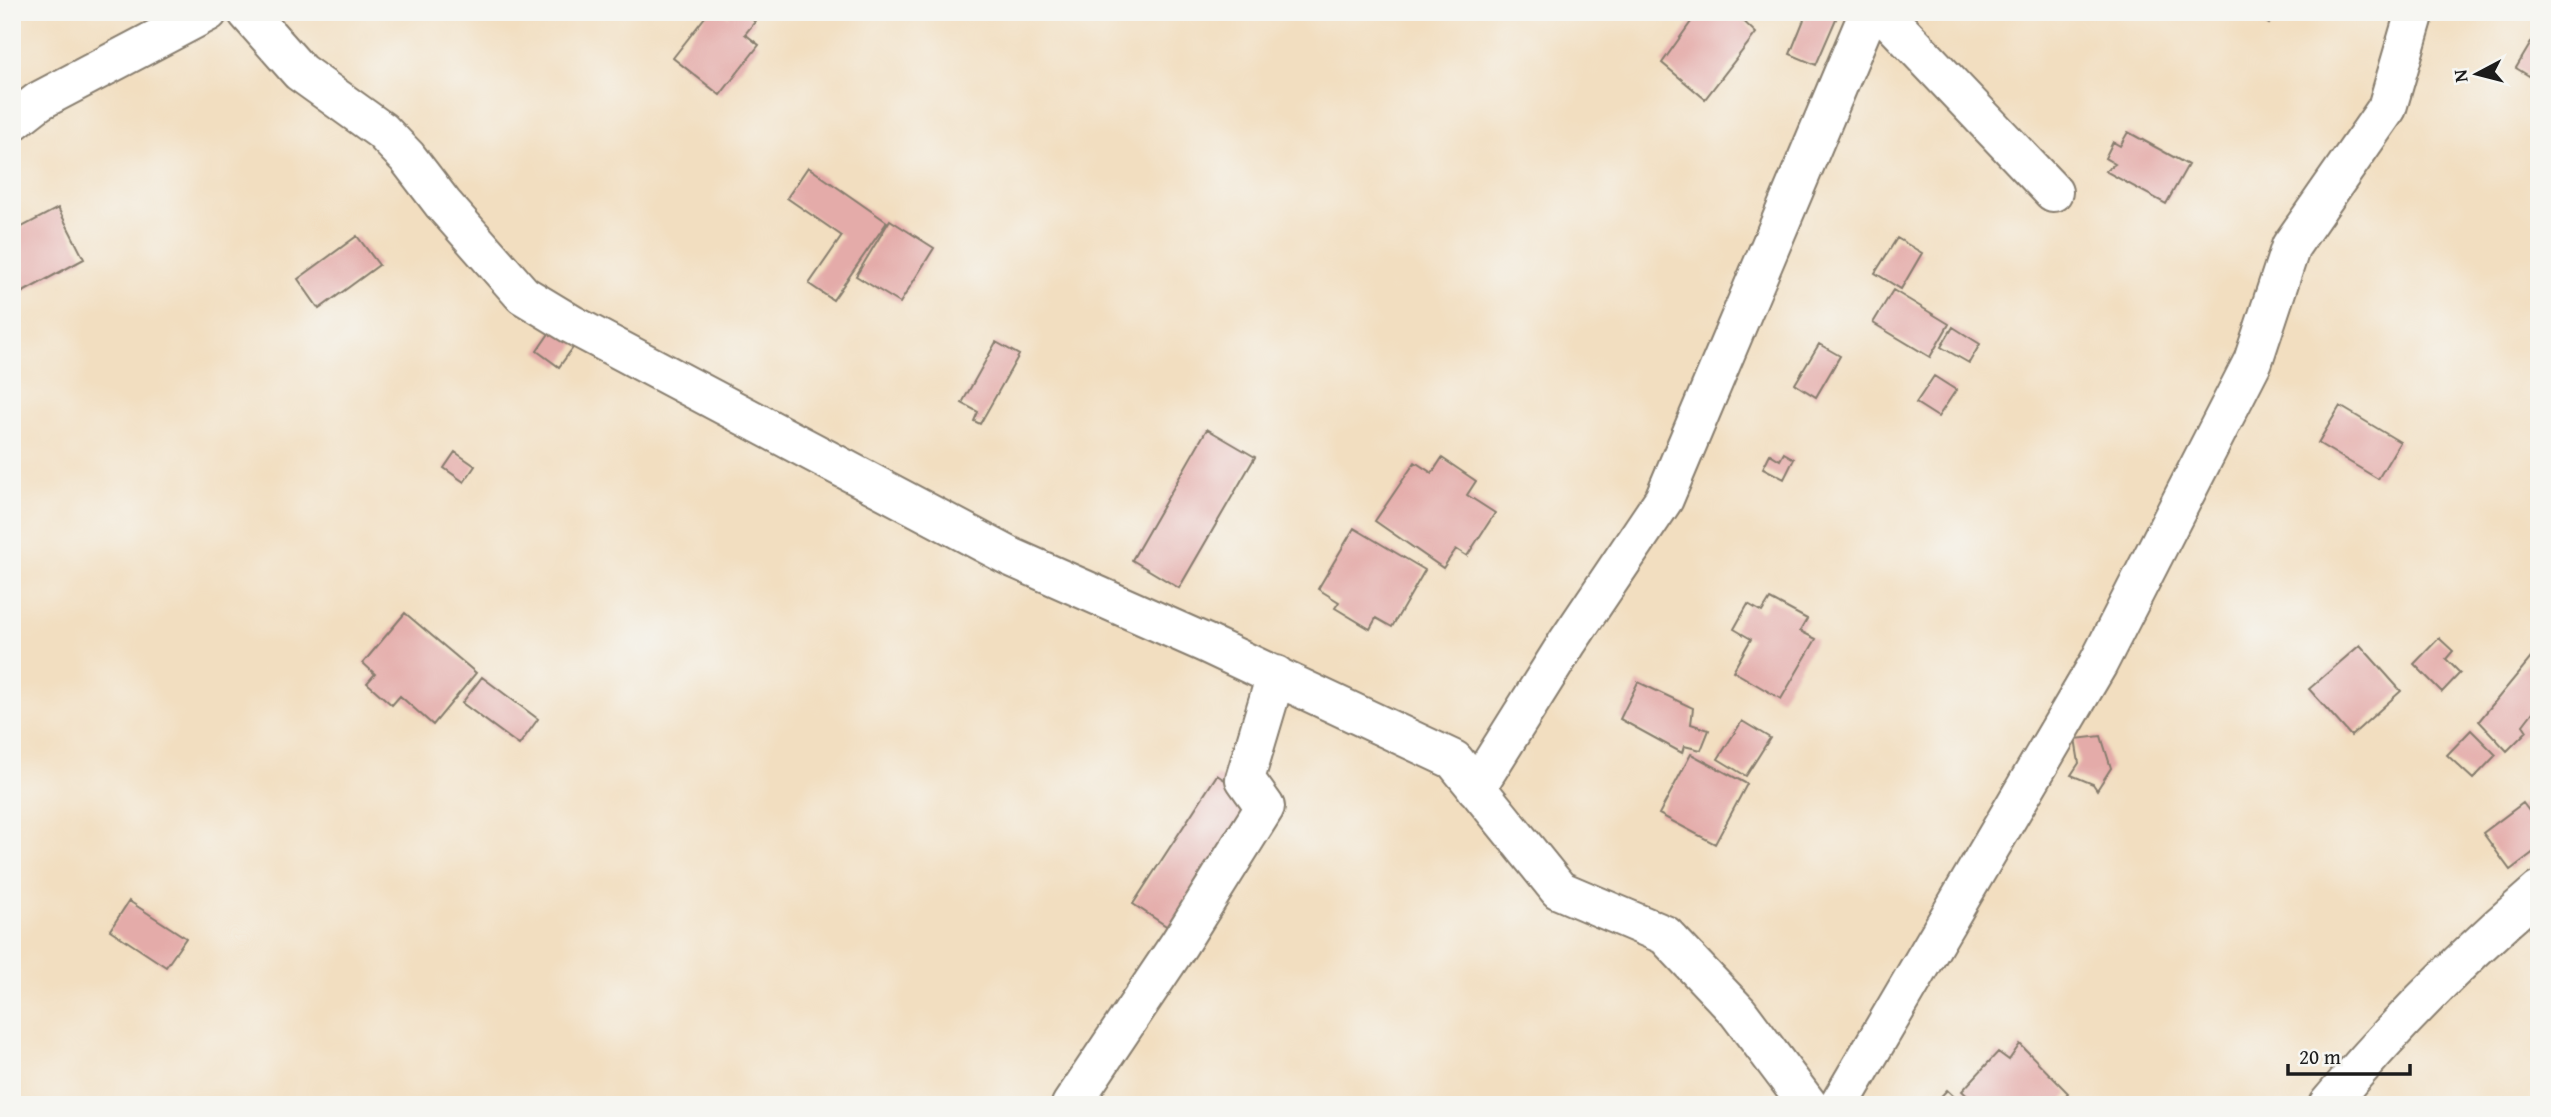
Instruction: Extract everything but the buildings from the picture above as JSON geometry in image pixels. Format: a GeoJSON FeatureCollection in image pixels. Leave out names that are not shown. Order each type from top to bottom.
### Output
{"type":"FeatureCollection","features":[{"type":"Feature","properties":{"kind":"street"},"geometry":{"type":"LineString","coordinates":[[12,122],[39,101],[208,12]]}},
{"type":"Feature","properties":{"kind":"street"},"geometry":{"type":"LineString","coordinates":[[247,12],[300,72],[382,131],[408,157],[443,204],[523,295],[571,324],[1011,557],[1276,675],[1454,760],[1559,890],[1665,935],[1738,1012],[1808,1105]]}},
{"type":"Feature","properties":{"kind":"street"},"geometry":{"type":"LineString","coordinates":[[1476,788],[1567,643],[1664,499],[1869,12]]}},
{"type":"Feature","properties":{"kind":"street"},"geometry":{"type":"LineString","coordinates":[[1882,12],[2053,192]]}},
{"type":"Feature","properties":{"kind":"street"},"geometry":{"type":"LineString","coordinates":[[1839,1105],[2098,664],[2253,361],[2291,246],[2387,108],[2415,12]]}},
{"type":"Feature","properties":{"kind":"street"},"geometry":{"type":"LineString","coordinates":[[1071,1105],[1179,944],[1265,807],[1245,779],[1276,675]]}},
{"type":"Feature","properties":{"kind":"street"},"geometry":{"type":"LineString","coordinates":[[2328,1105],[2389,1031],[2478,943],[2539,891]]}}]}
